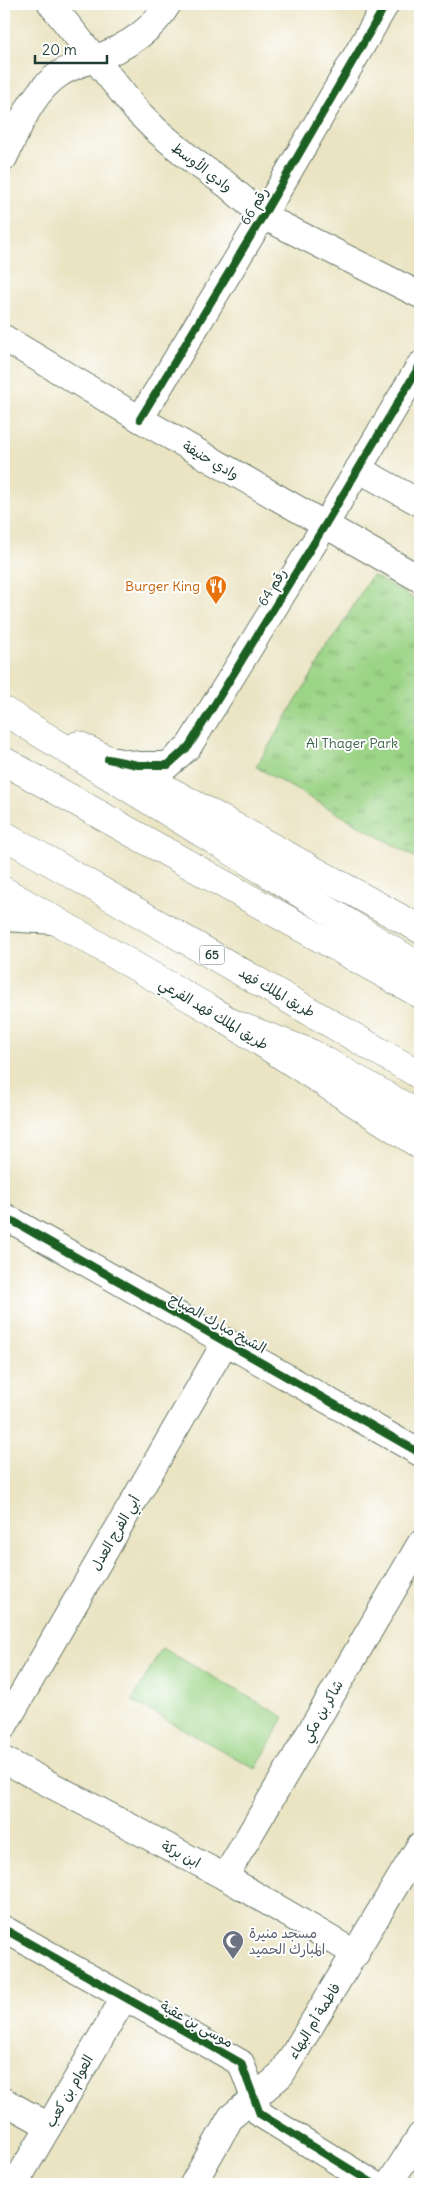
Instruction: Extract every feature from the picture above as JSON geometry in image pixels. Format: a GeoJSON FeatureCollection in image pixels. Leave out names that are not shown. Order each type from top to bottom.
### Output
{"type":"FeatureCollection","features":[{"type":"Feature","properties":{"kind":"main road"},"geometry":{"type":"LineString","coordinates":[[4,709],[159,785],[420,928]]}},
{"type":"Feature","properties":{"kind":"main road"},"geometry":{"type":"LineString","coordinates":[[4,709],[420,967]]}},
{"type":"Feature","properties":{"kind":"main road"},"geometry":{"type":"LineString","coordinates":[[4,761],[420,994]]}},
{"type":"Feature","properties":{"kind":"main road","name":"طريق الملك فهد"},"geometry":{"type":"LineString","coordinates":[[4,835],[420,1075]]}},
{"type":"Feature","properties":{"kind":"main road","name":"طريق الملك فهد الفرعي"},"geometry":{"type":"LineString","coordinates":[[4,891],[229,1022],[420,1145]]}},
{"type":"Feature","properties":{"kind":"main road"},"geometry":{"type":"LineString","coordinates":[[229,1022],[311,1052],[420,1115]]}},
{"type":"Feature","properties":{"kind":"street","name":"وادي الأوسط"},"geometry":{"type":"LineString","coordinates":[[51,4],[117,88],[156,130],[264,216],[420,295]]}},
{"type":"Feature","properties":{"kind":"street"},"geometry":{"type":"LineString","coordinates":[[4,158],[38,94],[61,73],[77,64],[116,50],[135,39],[161,15],[168,4]]}},
{"type":"Feature","properties":{"kind":"street","name":"رقم 66"},"geometry":{"type":"LineString","coordinates":[[140,419],[264,216],[386,4]]}},
{"type":"Feature","properties":{"kind":"street","name":"وادي حنيفة"},"geometry":{"type":"LineString","coordinates":[[4,338],[140,419],[420,579]]}},
{"type":"Feature","properties":{"kind":"street","name":"رقم 64"},"geometry":{"type":"LineString","coordinates":[[108,759],[138,765],[168,765],[189,746],[420,364]]}},
{"type":"Feature","properties":{"kind":"street"},"geometry":{"type":"LineString","coordinates":[[358,468],[420,503]]}},
{"type":"Feature","properties":{"kind":"street"},"geometry":{"type":"LineString","coordinates":[[4,918],[55,922]]}},
{"type":"Feature","properties":{"kind":"street","name":"الشيخ مبارك الصباح"},"geometry":{"type":"LineString","coordinates":[[4,1216],[420,1453]]}},
{"type":"Feature","properties":{"kind":"street","name":"أبي الفرج العدل"},"geometry":{"type":"LineString","coordinates":[[4,1726],[226,1341]]}},
{"type":"Feature","properties":{"kind":"street","name":"شاكر بن مكي"},"geometry":{"type":"LineString","coordinates":[[224,1877],[420,1544]]}},
{"type":"Feature","properties":{"kind":"street","name":"ابن بركة"},"geometry":{"type":"LineString","coordinates":[[4,1760],[224,1877],[356,1954]]}},
{"type":"Feature","properties":{"kind":"street","name":"فاطمة أم البهاء"},"geometry":{"type":"LineString","coordinates":[[193,2184],[231,2117],[256,2098],[281,2075],[356,1954],[420,1845]]}},
{"type":"Feature","properties":{"kind":"street","name":"موسى بن عقبة"},"geometry":{"type":"LineString","coordinates":[[4,1929],[241,2063],[256,2098],[260,2114],[374,2184]]}},
{"type":"Feature","properties":{"kind":"street","name":"العوام بن كعب"},"geometry":{"type":"LineString","coordinates":[[15,2184],[124,1998]]}},
{"type":"Feature","properties":{"kind":"street"},"geometry":{"type":"LineString","coordinates":[[4,2100],[49,2126]]}},
{"type":"Feature","properties":{"kind":"street"},"geometry":{"type":"LineString","coordinates":[[389,2184],[420,2136]]}},
{"type":"Feature","properties":{"kind":"green space","name":"Al Thager Park"},"geometry":{"type":"Polygon","coordinates":[[[372,575],[420,602],[420,860],[256,767],[372,575]]]}},
{"type":"Feature","properties":{"kind":"green space"},"geometry":{"type":"Polygon","coordinates":[[[162,1648],[284,1717],[256,1769],[132,1701],[162,1648]]]}},
{"type":"Feature","properties":{"kind":"cycle path"},"geometry":{"type":"LineString","coordinates":[[140,419],[263,216],[386,4]]}},
{"type":"Feature","properties":{"kind":"cycle path"},"geometry":{"type":"LineString","coordinates":[[108,759],[138,765],[168,765],[189,746],[325,525],[420,365]]}},
{"type":"Feature","properties":{"kind":"cycle path"},"geometry":{"type":"LineString","coordinates":[[4,1216],[420,1453]]}},
{"type":"Feature","properties":{"kind":"cycle path"},"geometry":{"type":"LineString","coordinates":[[4,1929],[241,2063],[260,2114],[374,2184]]}},
{"type":"Feature","properties":{"kind":"place","name":"Burger King"},"geometry":{"type":"Point","coordinates":[216,605]}},
{"type":"Feature","properties":{"kind":"place","name":"مسجد منيرة المبارك الحميد"},"geometry":{"type":"Point","coordinates":[233,1960]}}]}
